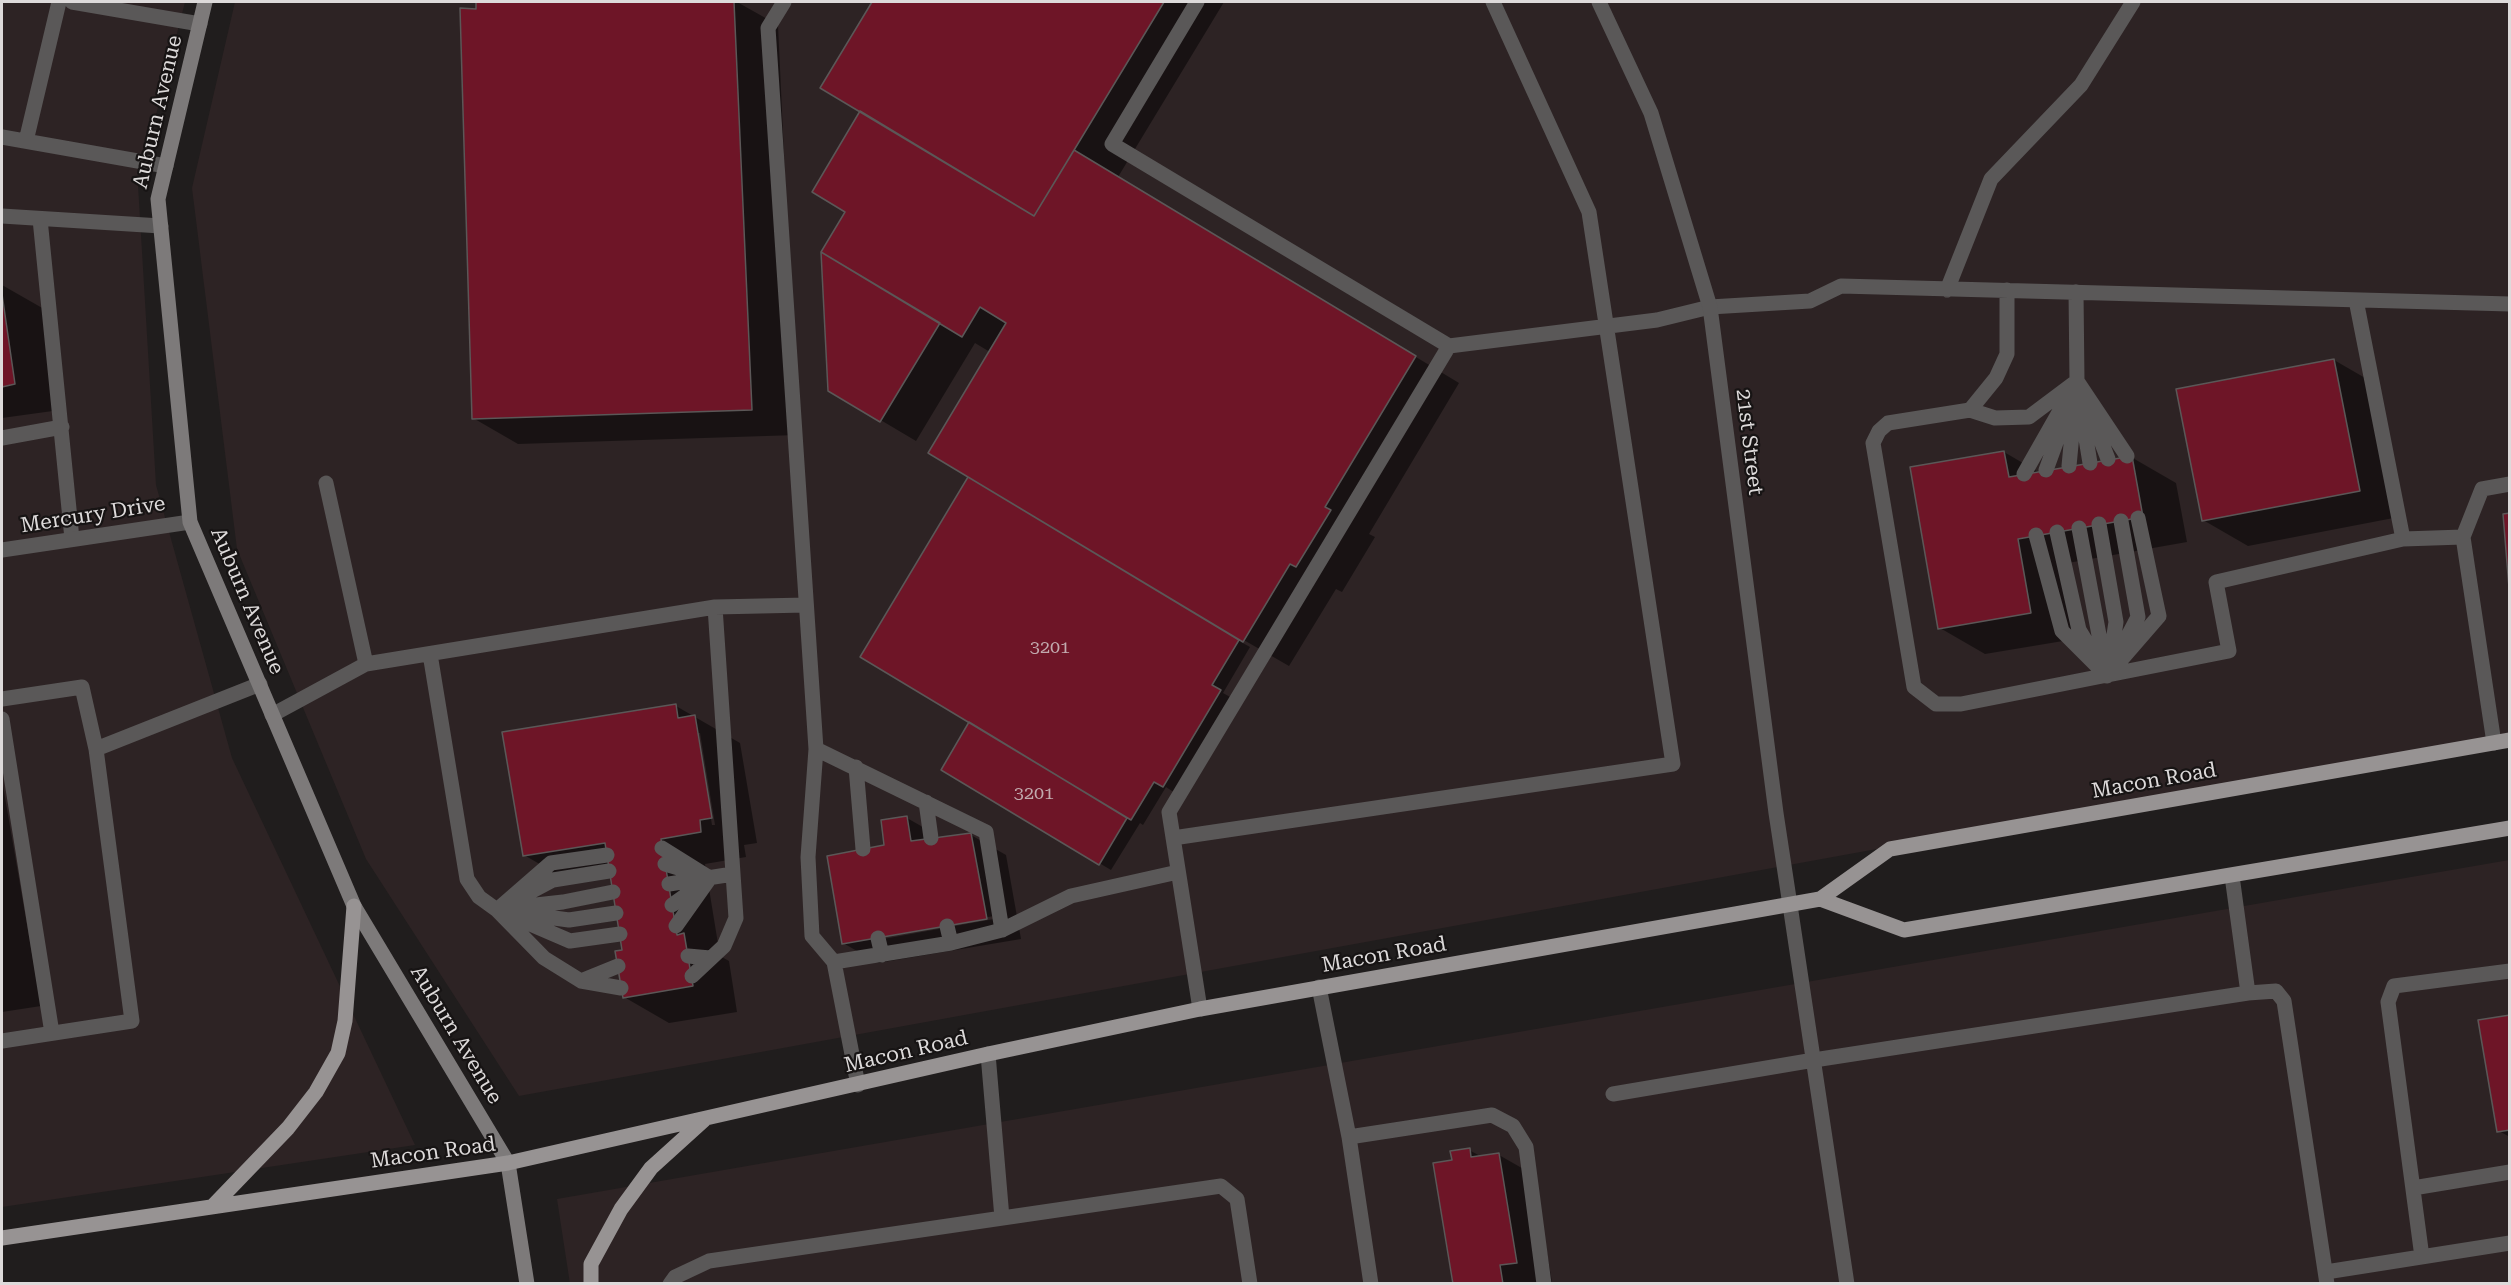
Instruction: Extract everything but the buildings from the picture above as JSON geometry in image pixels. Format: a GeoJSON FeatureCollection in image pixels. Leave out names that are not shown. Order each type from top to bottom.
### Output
{"type":"FeatureCollection","features":[{"type":"Feature","properties":{"kind":"main road","name":"Macon Road"},"geometry":{"type":"LineString","coordinates":[[2,1238],[508,1163],[988,1054],[1200,1009],[1820,899],[1890,849],[2502,741]]}},
{"type":"Feature","properties":{"kind":"main road"},"geometry":{"type":"LineString","coordinates":[[1820,899],[1904,930],[2510,828]]}},
{"type":"Feature","properties":{"kind":"main road"},"geometry":{"type":"LineString","coordinates":[[212,1207],[288,1128],[316,1092],[338,1053],[345,1021],[354,906]]}},
{"type":"Feature","properties":{"kind":"main road"},"geometry":{"type":"LineString","coordinates":[[591,1284],[591,1264],[621,1209],[651,1168],[706,1119]]}},
{"type":"Feature","properties":{"kind":"street"},"geometry":{"type":"LineString","coordinates":[[26,141],[60,2]]}},
{"type":"Feature","properties":{"kind":"street"},"geometry":{"type":"LineString","coordinates":[[72,2],[200,24]]}},
{"type":"Feature","properties":{"kind":"street","name":"Auburn Avenue"},"geometry":{"type":"LineString","coordinates":[[205,2],[158,199],[190,522],[354,906],[508,1163]]}},
{"type":"Feature","properties":{"kind":"street"},"geometry":{"type":"LineString","coordinates":[[784,2],[768,28],[816,749],[808,857],[813,936],[834,962],[858,1085]]}},
{"type":"Feature","properties":{"kind":"street"},"geometry":{"type":"LineString","coordinates":[[1197,2],[1112,144],[1449,346],[1657,321],[1710,307],[1810,301],[1840,286],[2510,304]]}},
{"type":"Feature","properties":{"kind":"street"},"geometry":{"type":"LineString","coordinates":[[1173,838],[1673,764],[1589,212],[1493,2]]}},
{"type":"Feature","properties":{"kind":"street","name":"21st Street"},"geometry":{"type":"LineString","coordinates":[[1599,2],[1651,113],[1710,307],[1774,801],[1847,1284]]}},
{"type":"Feature","properties":{"kind":"street"},"geometry":{"type":"LineString","coordinates":[[1947,290],[1991,179],[2081,85],[2133,2]]}},
{"type":"Feature","properties":{"kind":"street"},"geometry":{"type":"LineString","coordinates":[[2,137],[166,166]]}},
{"type":"Feature","properties":{"kind":"street"},"geometry":{"type":"LineString","coordinates":[[2,216],[161,226]]}},
{"type":"Feature","properties":{"kind":"street"},"geometry":{"type":"LineString","coordinates":[[40,219],[72,539]]}},
{"type":"Feature","properties":{"kind":"street"},"geometry":{"type":"LineString","coordinates":[[1970,410],[1996,378],[2007,354],[2007,290]]}},
{"type":"Feature","properties":{"kind":"street"},"geometry":{"type":"LineString","coordinates":[[2076,292],[2078,381],[2090,463]]}},
{"type":"Feature","properties":{"kind":"street"},"geometry":{"type":"LineString","coordinates":[[2356,300],[2403,539]]}},
{"type":"Feature","properties":{"kind":"street"},"geometry":{"type":"LineString","coordinates":[[1200,1009],[1169,812],[1449,346]]}},
{"type":"Feature","properties":{"kind":"street"},"geometry":{"type":"LineString","coordinates":[[2078,381],[2029,417],[1995,418],[1970,410],[1888,423],[1879,431],[1873,443],[1914,687],[1936,704],[1961,704],[2229,651],[2216,582],[2403,539],[2463,537]]}},
{"type":"Feature","properties":{"kind":"street"},"geometry":{"type":"LineString","coordinates":[[2078,381],[2127,456]]}},
{"type":"Feature","properties":{"kind":"street"},"geometry":{"type":"LineString","coordinates":[[2078,381],[2108,459]]}},
{"type":"Feature","properties":{"kind":"street"},"geometry":{"type":"LineString","coordinates":[[2069,466],[2078,381]]}},
{"type":"Feature","properties":{"kind":"street"},"geometry":{"type":"LineString","coordinates":[[2046,470],[2078,381]]}},
{"type":"Feature","properties":{"kind":"street"},"geometry":{"type":"LineString","coordinates":[[2024,474],[2078,381]]}},
{"type":"Feature","properties":{"kind":"street"},"geometry":{"type":"LineString","coordinates":[[2,438],[62,428]]}},
{"type":"Feature","properties":{"kind":"street"},"geometry":{"type":"LineString","coordinates":[[326,483],[366,664]]}},
{"type":"Feature","properties":{"kind":"street"},"geometry":{"type":"LineString","coordinates":[[2502,741],[2463,537],[2482,489],[2510,484]]}},
{"type":"Feature","properties":{"kind":"street"},"geometry":{"type":"LineString","coordinates":[[2107,676],[2159,616],[2138,518]]}},
{"type":"Feature","properties":{"kind":"street"},"geometry":{"type":"LineString","coordinates":[[2107,676],[2138,617],[2121,521]]}},
{"type":"Feature","properties":{"kind":"street","name":"Mercury Drive"},"geometry":{"type":"LineString","coordinates":[[2,550],[190,522]]}},
{"type":"Feature","properties":{"kind":"street"},"geometry":{"type":"LineString","coordinates":[[2099,524],[2116,622],[2107,676]]}},
{"type":"Feature","properties":{"kind":"street"},"geometry":{"type":"LineString","coordinates":[[2079,528],[2107,676]]}},
{"type":"Feature","properties":{"kind":"street"},"geometry":{"type":"LineString","coordinates":[[2057,532],[2079,630],[2107,676]]}},
{"type":"Feature","properties":{"kind":"street"},"geometry":{"type":"LineString","coordinates":[[2036,535],[2062,631],[2107,676]]}},
{"type":"Feature","properties":{"kind":"street"},"geometry":{"type":"LineString","coordinates":[[272,716],[366,664],[716,608],[806,605]]}},
{"type":"Feature","properties":{"kind":"street"},"geometry":{"type":"LineString","coordinates":[[692,976],[724,946],[736,918],[716,608]]}},
{"type":"Feature","properties":{"kind":"street"},"geometry":{"type":"LineString","coordinates":[[430,654],[467,879],[479,897],[497,909],[570,941],[620,934]]}},
{"type":"Feature","properties":{"kind":"street"},"geometry":{"type":"LineString","coordinates":[[96,749],[260,684]]}},
{"type":"Feature","properties":{"kind":"street"},"geometry":{"type":"LineString","coordinates":[[2,699],[82,687],[96,749],[132,1021],[2,1041]]}},
{"type":"Feature","properties":{"kind":"street"},"geometry":{"type":"LineString","coordinates":[[2,719],[52,1033]]}},
{"type":"Feature","properties":{"kind":"street"},"geometry":{"type":"LineString","coordinates":[[816,749],[986,832],[1002,930]]}},
{"type":"Feature","properties":{"kind":"street"},"geometry":{"type":"LineString","coordinates":[[856,767],[863,849]]}},
{"type":"Feature","properties":{"kind":"street"},"geometry":{"type":"LineString","coordinates":[[926,802],[931,838]]}},
{"type":"Feature","properties":{"kind":"street"},"geometry":{"type":"LineString","coordinates":[[663,848],[710,878]]}},
{"type":"Feature","properties":{"kind":"street"},"geometry":{"type":"LineString","coordinates":[[497,909],[551,863],[607,855]]}},
{"type":"Feature","properties":{"kind":"street"},"geometry":{"type":"LineString","coordinates":[[665,864],[710,878]]}},
{"type":"Feature","properties":{"kind":"street"},"geometry":{"type":"LineString","coordinates":[[497,909],[553,880],[609,871]]}},
{"type":"Feature","properties":{"kind":"street"},"geometry":{"type":"LineString","coordinates":[[834,962],[951,943],[1002,930],[1071,896],[1178,872]]}},
{"type":"Feature","properties":{"kind":"street"},"geometry":{"type":"LineString","coordinates":[[669,884],[733,874]]}},
{"type":"Feature","properties":{"kind":"street"},"geometry":{"type":"LineString","coordinates":[[2232,876],[2248,993]]}},
{"type":"Feature","properties":{"kind":"street"},"geometry":{"type":"LineString","coordinates":[[672,904],[710,878]]}},
{"type":"Feature","properties":{"kind":"street"},"geometry":{"type":"LineString","coordinates":[[676,926],[710,878]]}},
{"type":"Feature","properties":{"kind":"street"},"geometry":{"type":"LineString","coordinates":[[497,909],[563,902],[613,892]]}},
{"type":"Feature","properties":{"kind":"street"},"geometry":{"type":"LineString","coordinates":[[497,909],[569,920],[616,913]]}},
{"type":"Feature","properties":{"kind":"street"},"geometry":{"type":"LineString","coordinates":[[497,909],[544,958],[581,981],[621,988]]}},
{"type":"Feature","properties":{"kind":"street"},"geometry":{"type":"LineString","coordinates":[[947,926],[951,943]]}},
{"type":"Feature","properties":{"kind":"street"},"geometry":{"type":"LineString","coordinates":[[878,938],[882,955]]}},
{"type":"Feature","properties":{"kind":"street"},"geometry":{"type":"LineString","coordinates":[[688,956],[710,958]]}},
{"type":"Feature","properties":{"kind":"street"},"geometry":{"type":"LineString","coordinates":[[581,981],[618,966]]}},
{"type":"Feature","properties":{"kind":"street"},"geometry":{"type":"LineString","coordinates":[[2422,1257],[2388,1002],[2394,986],[2510,971]]}},
{"type":"Feature","properties":{"kind":"street"},"geometry":{"type":"LineString","coordinates":[[1319,987],[1349,1137],[1371,1284]]}},
{"type":"Feature","properties":{"kind":"street"},"geometry":{"type":"LineString","coordinates":[[1613,1094],[1814,1060],[2248,993],[2276,991],[2284,1001],[2326,1278],[2422,1257],[2510,1243]]}},
{"type":"Feature","properties":{"kind":"street"},"geometry":{"type":"LineString","coordinates":[[988,1054],[1002,1218]]}},
{"type":"Feature","properties":{"kind":"street"},"geometry":{"type":"LineString","coordinates":[[1349,1137],[1492,1114],[1513,1126],[1526,1147],[1544,1284]]}},
{"type":"Feature","properties":{"kind":"street"},"geometry":{"type":"LineString","coordinates":[[508,1163],[527,1284]]}},
{"type":"Feature","properties":{"kind":"street"},"geometry":{"type":"LineString","coordinates":[[2413,1188],[2510,1172]]}},
{"type":"Feature","properties":{"kind":"street"},"geometry":{"type":"LineString","coordinates":[[670,1284],[675,1277],[709,1261],[1221,1186],[1237,1199],[1250,1284]]}},
{"type":"Feature","properties":{"kind":"shaded area"},"geometry":{"type":"Polygon","coordinates":[[[2,2],[185,2],[138,185],[156,485],[232,758],[415,1145],[2,1207],[2,2]]]}},
{"type":"Feature","properties":{"kind":"shaded area"},"geometry":{"type":"Polygon","coordinates":[[[235,2],[2509,2],[2509,734],[519,1096],[366,859],[237,549],[192,188],[235,2]]]}},
{"type":"Feature","properties":{"kind":"shaded area"},"geometry":{"type":"Polygon","coordinates":[[[2509,860],[2509,1283],[570,1284],[557,1199],[2509,860]]]}}]}
